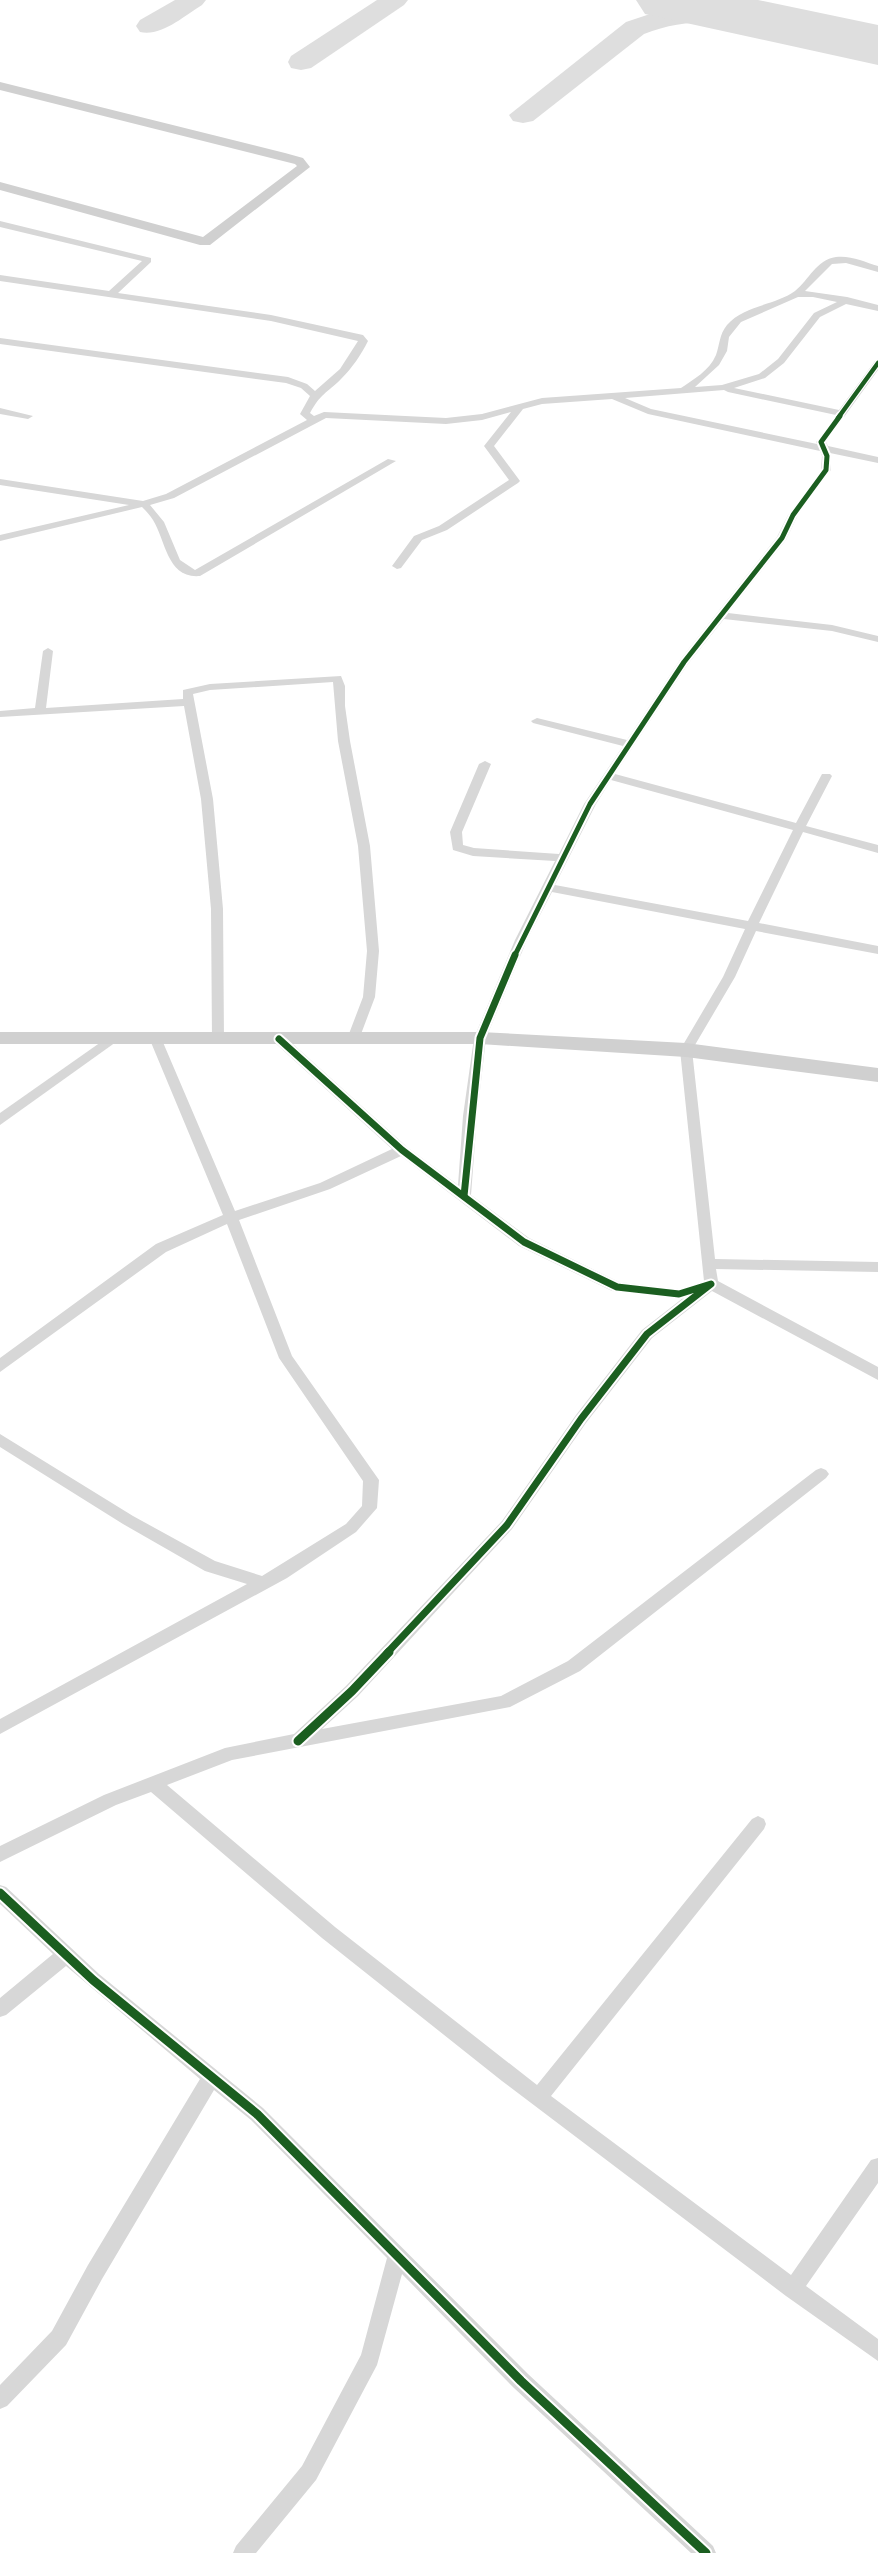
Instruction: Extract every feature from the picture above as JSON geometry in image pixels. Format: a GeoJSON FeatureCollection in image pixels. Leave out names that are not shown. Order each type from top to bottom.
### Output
{"type":"FeatureCollection","features":[{"type":"Feature","properties":{"kind":"street"},"geometry":{"type":"LineString","coordinates":[[0,86],[282,156],[299,161],[304,167],[205,242],[0,187]]}},
{"type":"Feature","properties":{"kind":"street"},"geometry":{"type":"LineString","coordinates":[[0,223],[148,260],[110,295]]}},
{"type":"Feature","properties":{"kind":"street"},"geometry":{"type":"LineString","coordinates":[[681,391],[698,383],[713,366],[721,354],[725,334],[743,317],[798,294],[818,272],[835,260],[878,269]]}},
{"type":"Feature","properties":{"kind":"street"},"geometry":{"type":"LineString","coordinates":[[0,278],[271,318],[360,337],[363,341],[356,358],[332,384],[316,395],[305,414],[313,420]]}},
{"type":"Feature","properties":{"kind":"street"},"geometry":{"type":"LineString","coordinates":[[798,294],[847,300],[878,308]]}},
{"type":"Feature","properties":{"kind":"street"},"geometry":{"type":"LineString","coordinates":[[0,538],[144,504],[197,484],[313,420],[333,414],[446,421],[482,417],[521,405],[567,398],[723,388],[762,376],[781,361],[817,315],[847,300]]}},
{"type":"Feature","properties":{"kind":"street"},"geometry":{"type":"LineString","coordinates":[[0,341],[288,380],[304,386],[316,395]]}},
{"type":"Feature","properties":{"kind":"street"},"geometry":{"type":"LineString","coordinates":[[464,1196],[480,1038],[520,940],[561,858],[608,776],[684,662],[782,538],[793,515],[826,470],[827,456],[821,442],[878,363]]}},
{"type":"Feature","properties":{"kind":"street"},"geometry":{"type":"LineString","coordinates":[[723,388],[841,413]]}},
{"type":"Feature","properties":{"kind":"street"},"geometry":{"type":"LineString","coordinates":[[614,396],[648,411],[878,460]]}},
{"type":"Feature","properties":{"kind":"street"},"geometry":{"type":"LineString","coordinates":[[397,566],[418,538],[443,528],[514,481],[489,446],[521,405]]}},
{"type":"Feature","properties":{"kind":"street"},"geometry":{"type":"LineString","coordinates":[[0,411],[28,415]]}},
{"type":"Feature","properties":{"kind":"street"},"geometry":{"type":"LineString","coordinates":[[0,482],[144,504],[158,520],[174,563],[184,572],[196,575],[391,461]]}},
{"type":"Feature","properties":{"kind":"street"},"geometry":{"type":"LineString","coordinates":[[720,615],[832,628],[878,639]]}},
{"type":"Feature","properties":{"kind":"street"},"geometry":{"type":"LineString","coordinates":[[40,713],[48,651]]}},
{"type":"Feature","properties":{"kind":"street"},"geometry":{"type":"LineString","coordinates":[[218,1040],[217,909],[207,799],[187,692],[195,688],[337,678],[344,741],[364,846],[373,951],[369,997],[353,1039]]}},
{"type":"Feature","properties":{"kind":"street"},"geometry":{"type":"LineString","coordinates":[[0,714],[188,702]]}},
{"type":"Feature","properties":{"kind":"street"},"geometry":{"type":"LineString","coordinates":[[537,721],[629,744]]}},
{"type":"Feature","properties":{"kind":"street"},"geometry":{"type":"LineString","coordinates":[[485,764],[456,832],[457,847],[473,852],[561,858]]}},
{"type":"Feature","properties":{"kind":"street"},"geometry":{"type":"LineString","coordinates":[[608,776],[878,849]]}},
{"type":"Feature","properties":{"kind":"street"},"geometry":{"type":"LineString","coordinates":[[711,1284],[686,1050],[729,976],[826,776]]}},
{"type":"Feature","properties":{"kind":"street"},"geometry":{"type":"LineString","coordinates":[[547,887],[878,950]]}},
{"type":"Feature","properties":{"kind":"street"},"geometry":{"type":"LineString","coordinates":[[0,1038],[480,1038],[686,1050],[878,1075]]}},
{"type":"Feature","properties":{"kind":"street"},"geometry":{"type":"LineString","coordinates":[[0,1120],[111,1039]]}},
{"type":"Feature","properties":{"kind":"street"},"geometry":{"type":"LineString","coordinates":[[279,1039],[402,1150],[524,1242],[617,1287],[679,1294],[711,1284],[878,1374]]}},
{"type":"Feature","properties":{"kind":"street"},"geometry":{"type":"LineString","coordinates":[[0,1727],[263,1583],[351,1528],[369,1508],[371,1480],[286,1358],[231,1217],[156,1040]]}},
{"type":"Feature","properties":{"kind":"street"},"geometry":{"type":"LineString","coordinates":[[0,1366],[161,1248],[231,1217],[325,1186],[402,1150]]}},
{"type":"Feature","properties":{"kind":"street"},"geometry":{"type":"LineString","coordinates":[[710,1264],[878,1267]]}},
{"type":"Feature","properties":{"kind":"street"},"geometry":{"type":"LineString","coordinates":[[298,1741],[352,1691],[507,1525],[581,1419],[647,1334],[711,1284]]}},
{"type":"Feature","properties":{"kind":"street"},"geometry":{"type":"LineString","coordinates":[[0,1440],[128,1520],[210,1566],[263,1583]]}},
{"type":"Feature","properties":{"kind":"street"},"geometry":{"type":"LineString","coordinates":[[0,1854],[110,1800],[231,1753],[504,1702],[574,1666],[821,1474]]}},
{"type":"Feature","properties":{"kind":"street"},"geometry":{"type":"LineString","coordinates":[[153,1783],[259,1877],[449,2030],[878,2351]]}},
{"type":"Feature","properties":{"kind":"street"},"geometry":{"type":"LineString","coordinates":[[538,2098],[758,1824]]}},
{"type":"Feature","properties":{"kind":"street"},"geometry":{"type":"LineString","coordinates":[[0,1893],[93,1980],[257,2114],[521,2381],[706,2553]]}},
{"type":"Feature","properties":{"kind":"street"},"geometry":{"type":"LineString","coordinates":[[0,2009],[66,1955]]}},
{"type":"Feature","properties":{"kind":"street"},"geometry":{"type":"LineString","coordinates":[[0,2399],[59,2338],[95,2272],[212,2077]]}},
{"type":"Feature","properties":{"kind":"street"},"geometry":{"type":"LineString","coordinates":[[793,2289],[878,2166]]}},
{"type":"Feature","properties":{"kind":"street"},"geometry":{"type":"LineString","coordinates":[[243,2553],[309,2473],[370,2358],[397,2255]]}},
{"type":"Feature","properties":{"kind":"taxiway"},"geometry":{"type":"LineString","coordinates":[[149,26],[193,0]]}},
{"type":"Feature","properties":{"kind":"taxiway"},"geometry":{"type":"LineString","coordinates":[[301,62],[395,0]]}},
{"type":"Feature","properties":{"kind":"taxiway"},"geometry":{"type":"LineString","coordinates":[[523,115],[635,28],[662,18],[690,14],[747,16]]}},
{"type":"Feature","properties":{"kind":"runway"},"geometry":{"type":"LineString","coordinates":[[668,0],[878,45]]}},
{"type":"Feature","properties":{"kind":"cycle path"},"geometry":{"type":"LineString","coordinates":[[464,1196],[480,1038],[521,940],[590,804],[684,662],[782,538],[793,515],[826,470],[827,456],[821,442],[878,363]]}},
{"type":"Feature","properties":{"kind":"cycle path"},"geometry":{"type":"LineString","coordinates":[[279,1039],[402,1150],[524,1242],[617,1287],[679,1294],[711,1284],[647,1334],[581,1419],[507,1525],[352,1691],[298,1741]]}},
{"type":"Feature","properties":{"kind":"cycle path"},"geometry":{"type":"LineString","coordinates":[[0,1893],[93,1980],[257,2114],[521,2381],[706,2553]]}}]}
